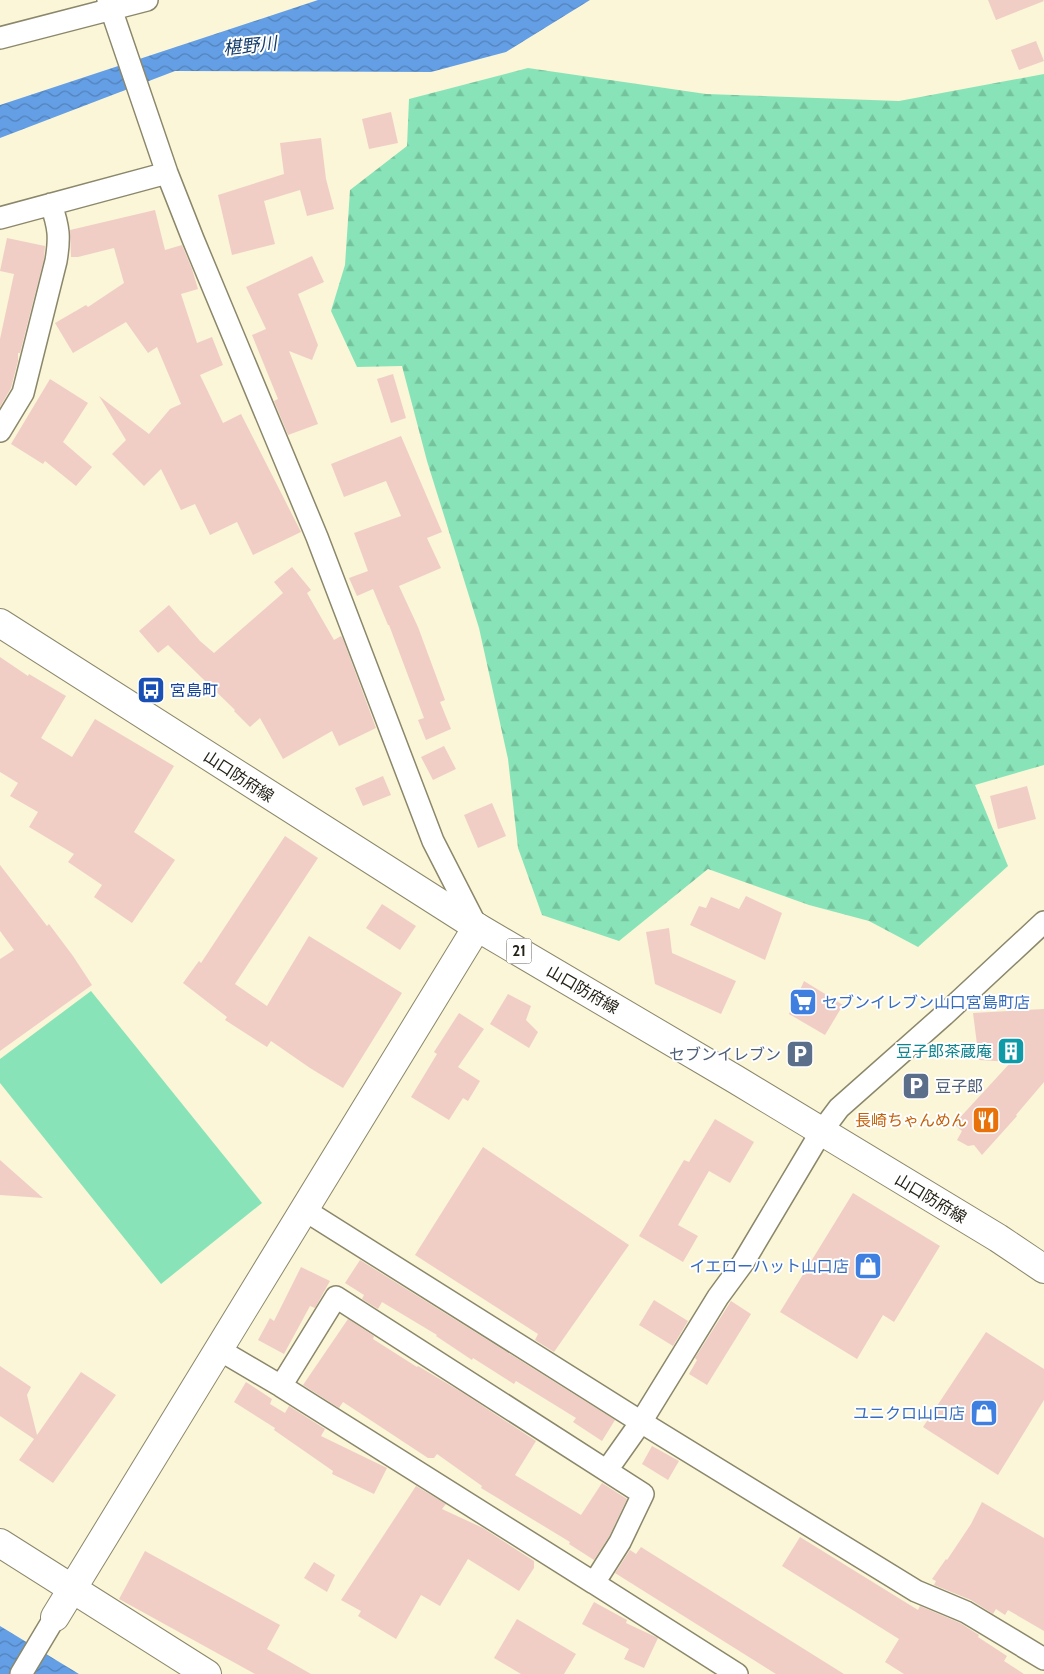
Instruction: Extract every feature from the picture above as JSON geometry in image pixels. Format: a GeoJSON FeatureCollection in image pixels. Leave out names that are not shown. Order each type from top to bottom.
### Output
{"type":"FeatureCollection","features":[{"type":"Feature","properties":{"kind":"main road","name":"山口防府線"},"geometry":{"type":"LineString","coordinates":[[0,623],[477,927],[735,1079],[998,1238],[1044,1269]]}},
{"type":"Feature","properties":{"kind":"main road"},"geometry":{"type":"LineString","coordinates":[[54,1620],[303,1209],[477,927]]}},
{"type":"Feature","properties":{"kind":"main road"},"geometry":{"type":"LineString","coordinates":[[0,1543],[71,1590],[207,1674]]}},
{"type":"Feature","properties":{"kind":"street"},"geometry":{"type":"LineString","coordinates":[[0,38],[111,11],[147,0]]}},
{"type":"Feature","properties":{"kind":"street"},"geometry":{"type":"LineString","coordinates":[[111,11],[193,239],[317,537],[433,841],[477,927]]}},
{"type":"Feature","properties":{"kind":"street"},"geometry":{"type":"LineString","coordinates":[[0,218],[166,168]]}},
{"type":"Feature","properties":{"kind":"street"},"geometry":{"type":"LineString","coordinates":[[0,431],[23,393],[56,261],[60,240],[57,223],[50,204]]}},
{"type":"Feature","properties":{"kind":"street"},"geometry":{"type":"LineString","coordinates":[[606,1470],[641,1422],[718,1297],[743,1263],[821,1132],[838,1108],[944,1015],[1044,922]]}},
{"type":"Feature","properties":{"kind":"street"},"geometry":{"type":"LineString","coordinates":[[303,1209],[641,1422],[916,1591],[966,1612],[1044,1659]]}},
{"type":"Feature","properties":{"kind":"street"},"geometry":{"type":"LineString","coordinates":[[281,1386],[336,1297],[644,1494],[620,1542],[594,1583]]}},
{"type":"Feature","properties":{"kind":"street"},"geometry":{"type":"LineString","coordinates":[[218,1349],[281,1386],[737,1674]]}},
{"type":"Feature","properties":{"kind":"street"},"geometry":{"type":"LineString","coordinates":[[21,1674],[54,1620]]}},
{"type":"Feature","properties":{"kind":"green space"},"geometry":{"type":"Polygon","coordinates":[[[528,68],[706,94],[899,101],[1044,74],[1044,765],[975,785],[1008,866],[918,947],[869,921],[809,905],[708,869],[619,941],[542,915],[518,848],[508,759],[479,628],[427,461],[402,366],[357,367],[331,311],[345,265],[350,190],[407,146],[409,99],[528,68]]]}},
{"type":"Feature","properties":{"kind":"green space"},"geometry":{"type":"Polygon","coordinates":[[[91,991],[262,1203],[161,1284],[0,1083],[0,1059],[91,991]]]}},
{"type":"Feature","properties":{"kind":"water","name":"椹野川"},"geometry":{"type":"Polygon","coordinates":[[[318,0],[590,0],[506,52],[431,72],[175,71],[0,138],[0,105],[318,0]]]}},
{"type":"Feature","properties":{"kind":"water"},"geometry":{"type":"Polygon","coordinates":[[[0,1626],[79,1674],[0,1674],[0,1626]]]}},
{"type":"Feature","properties":{"kind":"building"},"geometry":{"type":"Polygon","coordinates":[[[988,0],[1043,0],[1044,1],[996,20],[988,0]]]}},
{"type":"Feature","properties":{"kind":"building"},"geometry":{"type":"Polygon","coordinates":[[[1036,41],[1044,61],[1019,70],[1011,50],[1036,41]]]}},
{"type":"Feature","properties":{"kind":"building"},"geometry":{"type":"Polygon","coordinates":[[[391,112],[398,143],[369,149],[362,119],[391,112]]]}},
{"type":"Feature","properties":{"kind":"building"},"geometry":{"type":"Polygon","coordinates":[[[321,138],[326,179],[334,209],[307,216],[300,190],[264,201],[275,244],[232,255],[218,195],[284,174],[280,143],[321,138]]]}},
{"type":"Feature","properties":{"kind":"building"},"geometry":{"type":"Polygon","coordinates":[[[155,210],[165,250],[182,245],[192,269],[198,289],[181,294],[197,343],[212,337],[223,365],[200,375],[223,423],[241,414],[301,532],[253,555],[237,522],[210,535],[195,504],[181,510],[161,469],[144,486],[112,454],[126,440],[99,396],[149,434],[170,409],[181,404],[157,347],[148,353],[126,322],[73,353],[55,323],[86,305],[88,307],[124,283],[114,248],[71,257],[70,230],[155,210]]]}},
{"type":"Feature","properties":{"kind":"building"},"geometry":{"type":"Polygon","coordinates":[[[7,238],[45,246],[44,259],[20,353],[18,353],[18,361],[11,388],[0,407],[0,339],[14,274],[0,271],[7,238]]]}},
{"type":"Feature","properties":{"kind":"building"},"geometry":{"type":"Polygon","coordinates":[[[312,256],[324,282],[298,294],[318,345],[312,360],[289,351],[318,424],[288,435],[274,401],[278,399],[252,335],[266,329],[246,287],[312,256]]]}},
{"type":"Feature","properties":{"kind":"building"},"geometry":{"type":"Polygon","coordinates":[[[393,374],[406,418],[391,423],[377,379],[393,374]]]}},
{"type":"Feature","properties":{"kind":"building"},"geometry":{"type":"Polygon","coordinates":[[[50,379],[88,403],[63,442],[92,467],[76,486],[45,461],[43,464],[11,444],[50,379]]]}},
{"type":"Feature","properties":{"kind":"building"},"geometry":{"type":"Polygon","coordinates":[[[401,436],[442,532],[427,538],[441,568],[399,586],[418,627],[445,700],[440,702],[451,729],[426,740],[418,720],[424,718],[389,625],[373,589],[357,596],[349,578],[368,571],[354,533],[401,516],[386,481],[344,497],[331,464],[401,436]]]}},
{"type":"Feature","properties":{"kind":"building"},"geometry":{"type":"Polygon","coordinates":[[[292,567],[311,590],[307,593],[334,640],[341,636],[343,639],[376,728],[339,746],[332,731],[283,759],[260,718],[250,727],[168,645],[158,653],[139,631],[169,605],[200,641],[214,653],[283,593],[274,582],[292,567]]]}},
{"type":"Feature","properties":{"kind":"building"},"geometry":{"type":"Polygon","coordinates":[[[0,657],[28,676],[29,674],[66,696],[41,738],[72,757],[95,719],[174,766],[134,832],[175,860],[132,923],[94,897],[102,885],[68,862],[74,854],[29,827],[38,812],[10,796],[18,783],[0,772],[0,657]]]}},
{"type":"Feature","properties":{"kind":"building"},"geometry":{"type":"Polygon","coordinates":[[[444,746],[456,769],[433,780],[421,757],[444,746]]]}},
{"type":"Feature","properties":{"kind":"building"},"geometry":{"type":"Polygon","coordinates":[[[383,776],[391,795],[363,806],[355,788],[383,776]]]}},
{"type":"Feature","properties":{"kind":"building"},"geometry":{"type":"Polygon","coordinates":[[[1027,786],[1036,819],[998,829],[990,796],[1027,786]]]}},
{"type":"Feature","properties":{"kind":"building"},"geometry":{"type":"Polygon","coordinates":[[[492,803],[506,836],[478,848],[464,815],[492,803]]]}},
{"type":"Feature","properties":{"kind":"building"},"geometry":{"type":"Polygon","coordinates":[[[285,836],[318,858],[235,984],[267,1006],[309,936],[402,993],[343,1088],[271,1041],[267,1047],[225,1020],[227,1017],[183,983],[199,961],[201,963],[285,836]]]}},
{"type":"Feature","properties":{"kind":"building"},"geometry":{"type":"Polygon","coordinates":[[[0,865],[47,926],[49,924],[92,985],[0,1051],[0,959],[14,950],[0,931],[0,865]]]}},
{"type":"Feature","properties":{"kind":"building"},"geometry":{"type":"Polygon","coordinates":[[[746,896],[782,913],[765,960],[690,925],[699,906],[706,908],[711,897],[739,909],[746,896]]]}},
{"type":"Feature","properties":{"kind":"building"},"geometry":{"type":"Polygon","coordinates":[[[382,904],[416,926],[400,950],[366,928],[382,904]]]}},
{"type":"Feature","properties":{"kind":"building"},"geometry":{"type":"Polygon","coordinates":[[[669,928],[672,953],[736,981],[721,1014],[655,984],[646,932],[669,928]]]}},
{"type":"Feature","properties":{"kind":"building","name":"セブンイレブン山口宮島町店"},"geometry":{"type":"Polygon","coordinates":[[[804,981],[843,1005],[825,1035],[789,1014],[804,981]]]}},
{"type":"Feature","properties":{"kind":"building"},"geometry":{"type":"Polygon","coordinates":[[[508,994],[531,1006],[526,1020],[538,1032],[529,1048],[490,1024],[508,994]]]}},
{"type":"Feature","properties":{"kind":"building"},"geometry":{"type":"Polygon","coordinates":[[[1044,1009],[1044,1082],[982,1155],[974,1145],[968,1146],[957,1140],[962,1131],[954,1124],[1011,1062],[979,1060],[973,1013],[1044,1009]]]}},
{"type":"Feature","properties":{"kind":"building"},"geometry":{"type":"Polygon","coordinates":[[[459,1013],[484,1029],[458,1067],[480,1081],[468,1101],[463,1098],[449,1120],[411,1097],[437,1054],[434,1052],[459,1013]]]}},
{"type":"Feature","properties":{"kind":"building"},"geometry":{"type":"Polygon","coordinates":[[[715,1119],[754,1142],[730,1183],[709,1171],[678,1225],[698,1236],[683,1262],[639,1236],[684,1160],[689,1162],[715,1119]]]}},
{"type":"Feature","properties":{"kind":"building"},"geometry":{"type":"Polygon","coordinates":[[[483,1147],[629,1245],[554,1352],[535,1340],[538,1334],[415,1255],[483,1147]]]}},
{"type":"Feature","properties":{"kind":"building"},"geometry":{"type":"Polygon","coordinates":[[[0,1160],[43,1198],[0,1195],[0,1160]]]}},
{"type":"Feature","properties":{"kind":"building","name":"イエローハット山口店"},"geometry":{"type":"Polygon","coordinates":[[[853,1193],[940,1246],[894,1322],[883,1315],[857,1359],[780,1312],[853,1193]]]}},
{"type":"Feature","properties":{"kind":"building"},"geometry":{"type":"Polygon","coordinates":[[[360,1260],[615,1420],[602,1441],[573,1422],[576,1418],[516,1381],[514,1384],[473,1358],[472,1360],[437,1335],[382,1302],[378,1309],[362,1299],[364,1295],[345,1283],[360,1260]]]}},
{"type":"Feature","properties":{"kind":"building"},"geometry":{"type":"Polygon","coordinates":[[[301,1267],[330,1281],[315,1308],[310,1306],[284,1354],[258,1340],[270,1318],[274,1321],[301,1267]]]}},
{"type":"Feature","properties":{"kind":"building"},"geometry":{"type":"Polygon","coordinates":[[[654,1300],[688,1321],[673,1346],[639,1325],[654,1300]]]}},
{"type":"Feature","properties":{"kind":"building"},"geometry":{"type":"Polygon","coordinates":[[[731,1301],[751,1314],[707,1385],[689,1374],[697,1360],[695,1358],[731,1301]]]}},
{"type":"Feature","properties":{"kind":"building"},"geometry":{"type":"Polygon","coordinates":[[[348,1319],[374,1336],[373,1339],[463,1393],[536,1441],[515,1475],[581,1515],[602,1483],[627,1499],[610,1535],[594,1560],[569,1544],[570,1542],[481,1488],[482,1486],[437,1454],[434,1458],[428,1458],[343,1402],[339,1408],[303,1385],[348,1319]]]}},
{"type":"Feature","properties":{"kind":"building","name":"ユニクロ山口店"},"geometry":{"type":"Polygon","coordinates":[[[986,1332],[1044,1369],[1044,1400],[998,1475],[923,1427],[986,1332]]]}},
{"type":"Feature","properties":{"kind":"building"},"geometry":{"type":"Polygon","coordinates":[[[0,1366],[31,1387],[27,1395],[37,1435],[81,1372],[116,1395],[53,1483],[19,1460],[34,1439],[0,1416],[0,1366]]]}},
{"type":"Feature","properties":{"kind":"building"},"geometry":{"type":"Polygon","coordinates":[[[246,1382],[272,1399],[270,1404],[285,1413],[289,1406],[325,1429],[321,1436],[387,1468],[374,1494],[332,1474],[333,1471],[274,1430],[275,1428],[234,1402],[246,1382]]]}},
{"type":"Feature","properties":{"kind":"building"},"geometry":{"type":"Polygon","coordinates":[[[652,1446],[679,1461],[668,1480],[642,1464],[652,1446]]]}},
{"type":"Feature","properties":{"kind":"building"},"geometry":{"type":"Polygon","coordinates":[[[416,1486],[446,1504],[442,1509],[483,1528],[534,1561],[534,1568],[519,1591],[468,1559],[440,1606],[421,1595],[396,1639],[358,1616],[361,1611],[341,1600],[416,1486]]]}},
{"type":"Feature","properties":{"kind":"building"},"geometry":{"type":"Polygon","coordinates":[[[982,1502],[1044,1538],[1044,1631],[1008,1610],[1005,1615],[996,1609],[993,1614],[971,1600],[934,1585],[936,1581],[932,1579],[971,1524],[982,1502]]]}},
{"type":"Feature","properties":{"kind":"building"},"geometry":{"type":"Polygon","coordinates":[[[800,1537],[918,1610],[920,1606],[960,1623],[1007,1656],[1004,1661],[1024,1674],[904,1674],[885,1662],[899,1639],[782,1566],[800,1537]]]}},
{"type":"Feature","properties":{"kind":"building"},"geometry":{"type":"Polygon","coordinates":[[[641,1547],[844,1674],[776,1674],[615,1573],[630,1550],[636,1554],[641,1547]]]}},
{"type":"Feature","properties":{"kind":"building"},"geometry":{"type":"Polygon","coordinates":[[[145,1551],[280,1625],[267,1649],[311,1674],[255,1674],[119,1599],[145,1551]]]}},
{"type":"Feature","properties":{"kind":"building"},"geometry":{"type":"Polygon","coordinates":[[[314,1562],[335,1575],[327,1592],[304,1578],[314,1562]]]}},
{"type":"Feature","properties":{"kind":"building"},"geometry":{"type":"Polygon","coordinates":[[[594,1602],[627,1620],[626,1623],[658,1638],[644,1668],[624,1659],[629,1649],[582,1624],[594,1602]]]}},
{"type":"Feature","properties":{"kind":"building"},"geometry":{"type":"Polygon","coordinates":[[[517,1619],[576,1654],[564,1674],[521,1674],[494,1658],[517,1619]]]}},
{"type":"Feature","properties":{"kind":"place","name":"宮島町"},"geometry":{"type":"Point","coordinates":[151,690]}},
{"type":"Feature","properties":{"kind":"place","name":"セブンイレブン山口宮島町店"},"geometry":{"type":"Point","coordinates":[803,1002]}},
{"type":"Feature","properties":{"kind":"place","name":"豆子郎茶蔵庵"},"geometry":{"type":"Point","coordinates":[1011,1051]}},
{"type":"Feature","properties":{"kind":"place","name":"セブンイレブン"},"geometry":{"type":"Point","coordinates":[800,1054]}},
{"type":"Feature","properties":{"kind":"place","name":"豆子郎"},"geometry":{"type":"Point","coordinates":[916,1086]}},
{"type":"Feature","properties":{"kind":"place","name":"長崎ちゃんめん"},"geometry":{"type":"Point","coordinates":[986,1120]}},
{"type":"Feature","properties":{"kind":"place","name":"イエローハット山口店"},"geometry":{"type":"Point","coordinates":[868,1266]}},
{"type":"Feature","properties":{"kind":"place","name":"ユニクロ山口店"},"geometry":{"type":"Point","coordinates":[984,1413]}}]}
